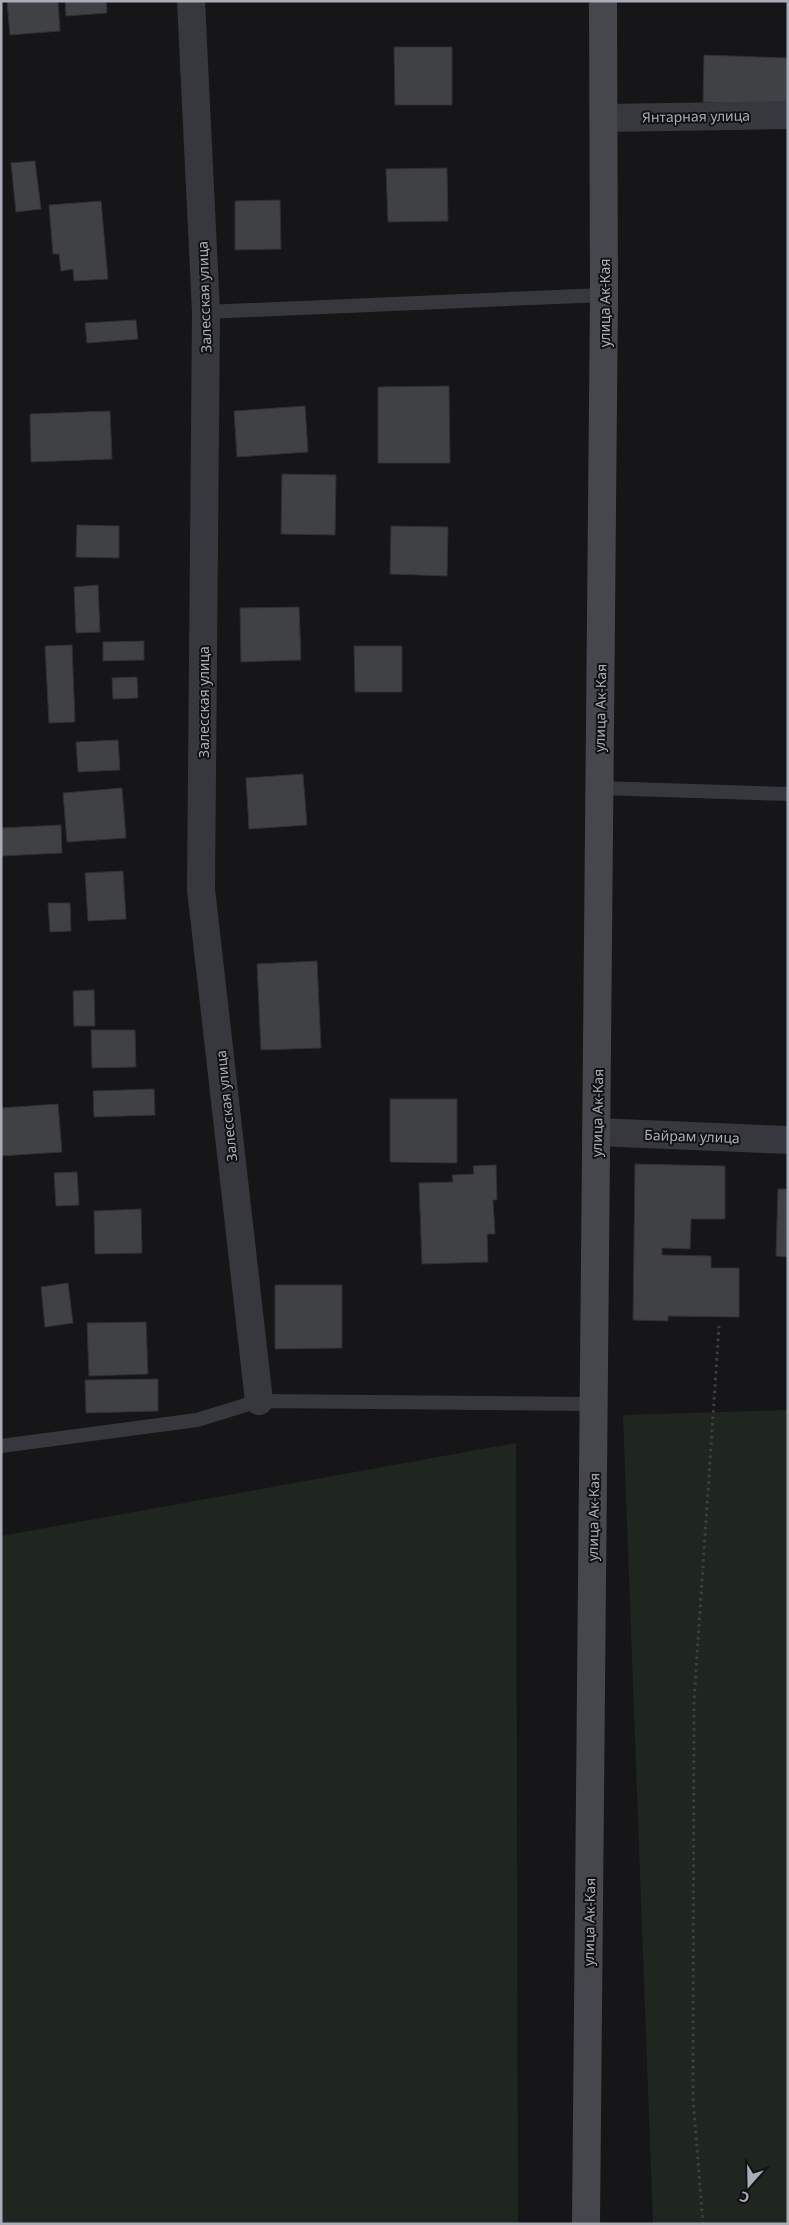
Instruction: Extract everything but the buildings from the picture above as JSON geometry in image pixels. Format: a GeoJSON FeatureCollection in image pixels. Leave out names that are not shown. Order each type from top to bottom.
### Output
{"type":"FeatureCollection","features":[{"type":"Feature","properties":{"kind":"main road","name":"улица Ак-Кая"},"geometry":{"type":"LineString","coordinates":[[586,2224],[604,296],[605,118],[603,1]]}},
{"type":"Feature","properties":{"kind":"street","name":"Залесская улица"},"geometry":{"type":"LineString","coordinates":[[191,1],[206,312],[201,889],[259,1401]]}},
{"type":"Feature","properties":{"kind":"street","name":"Янтарная улица"},"geometry":{"type":"LineString","coordinates":[[605,118],[788,114]]}},
{"type":"Feature","properties":{"kind":"street","name":"Байрам улица"},"geometry":{"type":"LineString","coordinates":[[596,1132],[788,1140]]}},
{"type":"Feature","properties":{"kind":"lane"},"geometry":{"type":"LineString","coordinates":[[206,312],[604,296]]}},
{"type":"Feature","properties":{"kind":"lane"},"geometry":{"type":"LineString","coordinates":[[600,788],[788,794]]}},
{"type":"Feature","properties":{"kind":"lane"},"geometry":{"type":"LineString","coordinates":[[1,1446],[197,1420],[259,1401],[594,1404]]}},
{"type":"Feature","properties":{"kind":"path"},"geometry":{"type":"LineString","coordinates":[[703,2224],[692,2098],[694,1701],[719,1326]]}},
{"type":"Feature","properties":{"kind":"shaded area"},"geometry":{"type":"Polygon","coordinates":[[[788,1410],[788,2224],[653,2224],[623,1415],[788,1410]]]}},
{"type":"Feature","properties":{"kind":"shaded area"},"geometry":{"type":"Polygon","coordinates":[[[516,1443],[518,2224],[1,2224],[1,1536],[516,1443]]]}}]}
